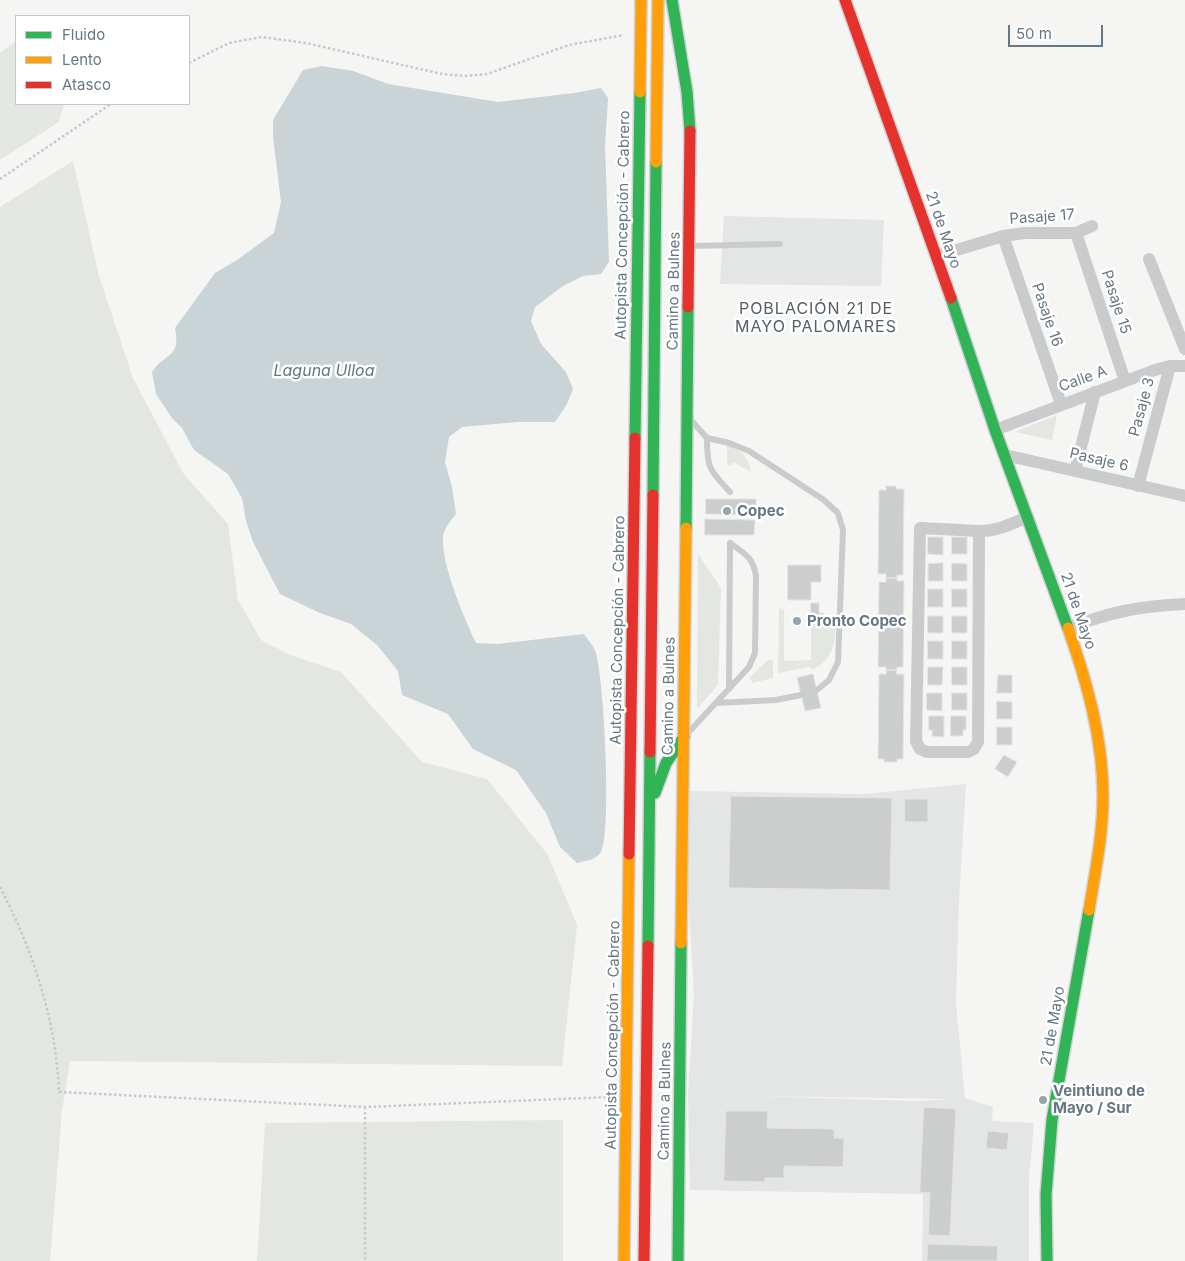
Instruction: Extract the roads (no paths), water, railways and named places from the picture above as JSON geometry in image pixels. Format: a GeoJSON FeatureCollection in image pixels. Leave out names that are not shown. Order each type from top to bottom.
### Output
{"type":"FeatureCollection","features":[{"type":"Feature","properties":{"kind":"main road","name":"Autopista Concepción - Cabrero"},"geometry":{"type":"LineString","coordinates":[[624,1261],[641,0]]}},
{"type":"Feature","properties":{"kind":"main road"},"geometry":{"type":"LineString","coordinates":[[644,1261],[658,0]]}},
{"type":"Feature","properties":{"kind":"main road","name":"Camino a Bulnes"},"geometry":{"type":"LineString","coordinates":[[672,0],[687,92],[690,131],[678,1261]]}},
{"type":"Feature","properties":{"kind":"main road","name":"21 de Mayo"},"geometry":{"type":"LineString","coordinates":[[845,0],[937,256],[995,430],[1083,671],[1097,731],[1102,775],[1102,815],[1096,868],[1052,1120],[1046,1195],[1047,1261]]}},
{"type":"Feature","properties":{"kind":"main road"},"geometry":{"type":"LineString","coordinates":[[648,818],[664,766],[675,746],[684,737]]}},
{"type":"Feature","properties":{"kind":"street","name":"Pasaje 17"},"geometry":{"type":"LineString","coordinates":[[937,256],[1003,236],[1025,233],[1076,233],[1092,226]]}},
{"type":"Feature","properties":{"kind":"street","name":"Pasaje 15"},"geometry":{"type":"LineString","coordinates":[[1076,233],[1125,381]]}},
{"type":"Feature","properties":{"kind":"street","name":"Pasaje 16"},"geometry":{"type":"LineString","coordinates":[[1003,236],[1061,404]]}},
{"type":"Feature","properties":{"kind":"street"},"geometry":{"type":"LineString","coordinates":[[1150,258],[1185,350],[1170,366]]}},
{"type":"Feature","properties":{"kind":"street","name":"Calle A"},"geometry":{"type":"LineString","coordinates":[[995,430],[1125,381],[1170,366],[1185,366]]}},
{"type":"Feature","properties":{"kind":"street","name":"Pasaje 3"},"geometry":{"type":"LineString","coordinates":[[1138,486],[1170,366]]}},
{"type":"Feature","properties":{"kind":"street"},"geometry":{"type":"LineString","coordinates":[[1075,471],[1094,392]]}},
{"type":"Feature","properties":{"kind":"street","name":"Pasaje 6"},"geometry":{"type":"LineString","coordinates":[[1005,455],[1185,496]]}},
{"type":"Feature","properties":{"kind":"street"},"geometry":{"type":"LineString","coordinates":[[979,531],[978,742],[968,752],[927,752],[920,749],[916,741],[920,528],[995,530],[1028,517]]}},
{"type":"Feature","properties":{"kind":"street"},"geometry":{"type":"LineString","coordinates":[[1068,628],[1121,610],[1185,604]]}},
{"type":"Feature","properties":{"kind":"lane"},"geometry":{"type":"LineString","coordinates":[[689,246],[780,244]]}},
{"type":"Feature","properties":{"kind":"lane"},"geometry":{"type":"LineString","coordinates":[[687,415],[707,438],[728,443],[748,451],[829,504],[838,513],[843,530],[838,662],[829,680],[817,690]]}},
{"type":"Feature","properties":{"kind":"lane"},"geometry":{"type":"LineString","coordinates":[[707,438],[707,461],[712,473],[730,492]]}},
{"type":"Feature","properties":{"kind":"lane"},"geometry":{"type":"LineString","coordinates":[[684,737],[717,703],[729,689],[753,661],[756,643],[756,576],[750,557],[730,543],[729,689]]}},
{"type":"Feature","properties":{"kind":"lane"},"geometry":{"type":"LineString","coordinates":[[717,703],[776,700],[801,694]]}},
{"type":"Feature","properties":{"kind":"water","name":"Laguna Ulloa"},"geometry":{"type":"Polygon","coordinates":[[[322,66],[353,71],[388,84],[498,102],[601,88],[608,98],[605,146],[609,262],[601,274],[583,276],[563,286],[535,307],[531,321],[541,344],[566,372],[573,389],[567,404],[555,422],[517,422],[462,427],[449,437],[445,462],[452,487],[456,514],[446,527],[443,537],[443,548],[449,576],[476,643],[497,644],[584,634],[595,650],[604,719],[606,816],[601,852],[590,860],[577,863],[560,847],[546,813],[516,770],[473,749],[448,714],[402,695],[398,671],[377,645],[351,624],[320,613],[280,594],[253,542],[246,521],[242,498],[228,474],[194,450],[182,428],[172,418],[156,394],[152,372],[174,350],[176,345],[175,328],[215,273],[237,260],[274,233],[281,202],[273,137],[273,120],[303,70],[322,66]]]}},
{"type":"Feature","properties":{"kind":"place","name":"Copec"},"geometry":{"type":"Point","coordinates":[727,511]}},
{"type":"Feature","properties":{"kind":"place","name":"Pronto Copec"},"geometry":{"type":"Point","coordinates":[797,621]}},
{"type":"Feature","properties":{"kind":"place","name":"Veintiuno de Mayo / Sur"},"geometry":{"type":"Point","coordinates":[1043,1100]}},
{"type":"Feature","properties":{"kind":"district","name":"POBLACIÓN 21 DE MAYO PALOMARES"},"geometry":{"type":"Point","coordinates":[816,318]}}]}
